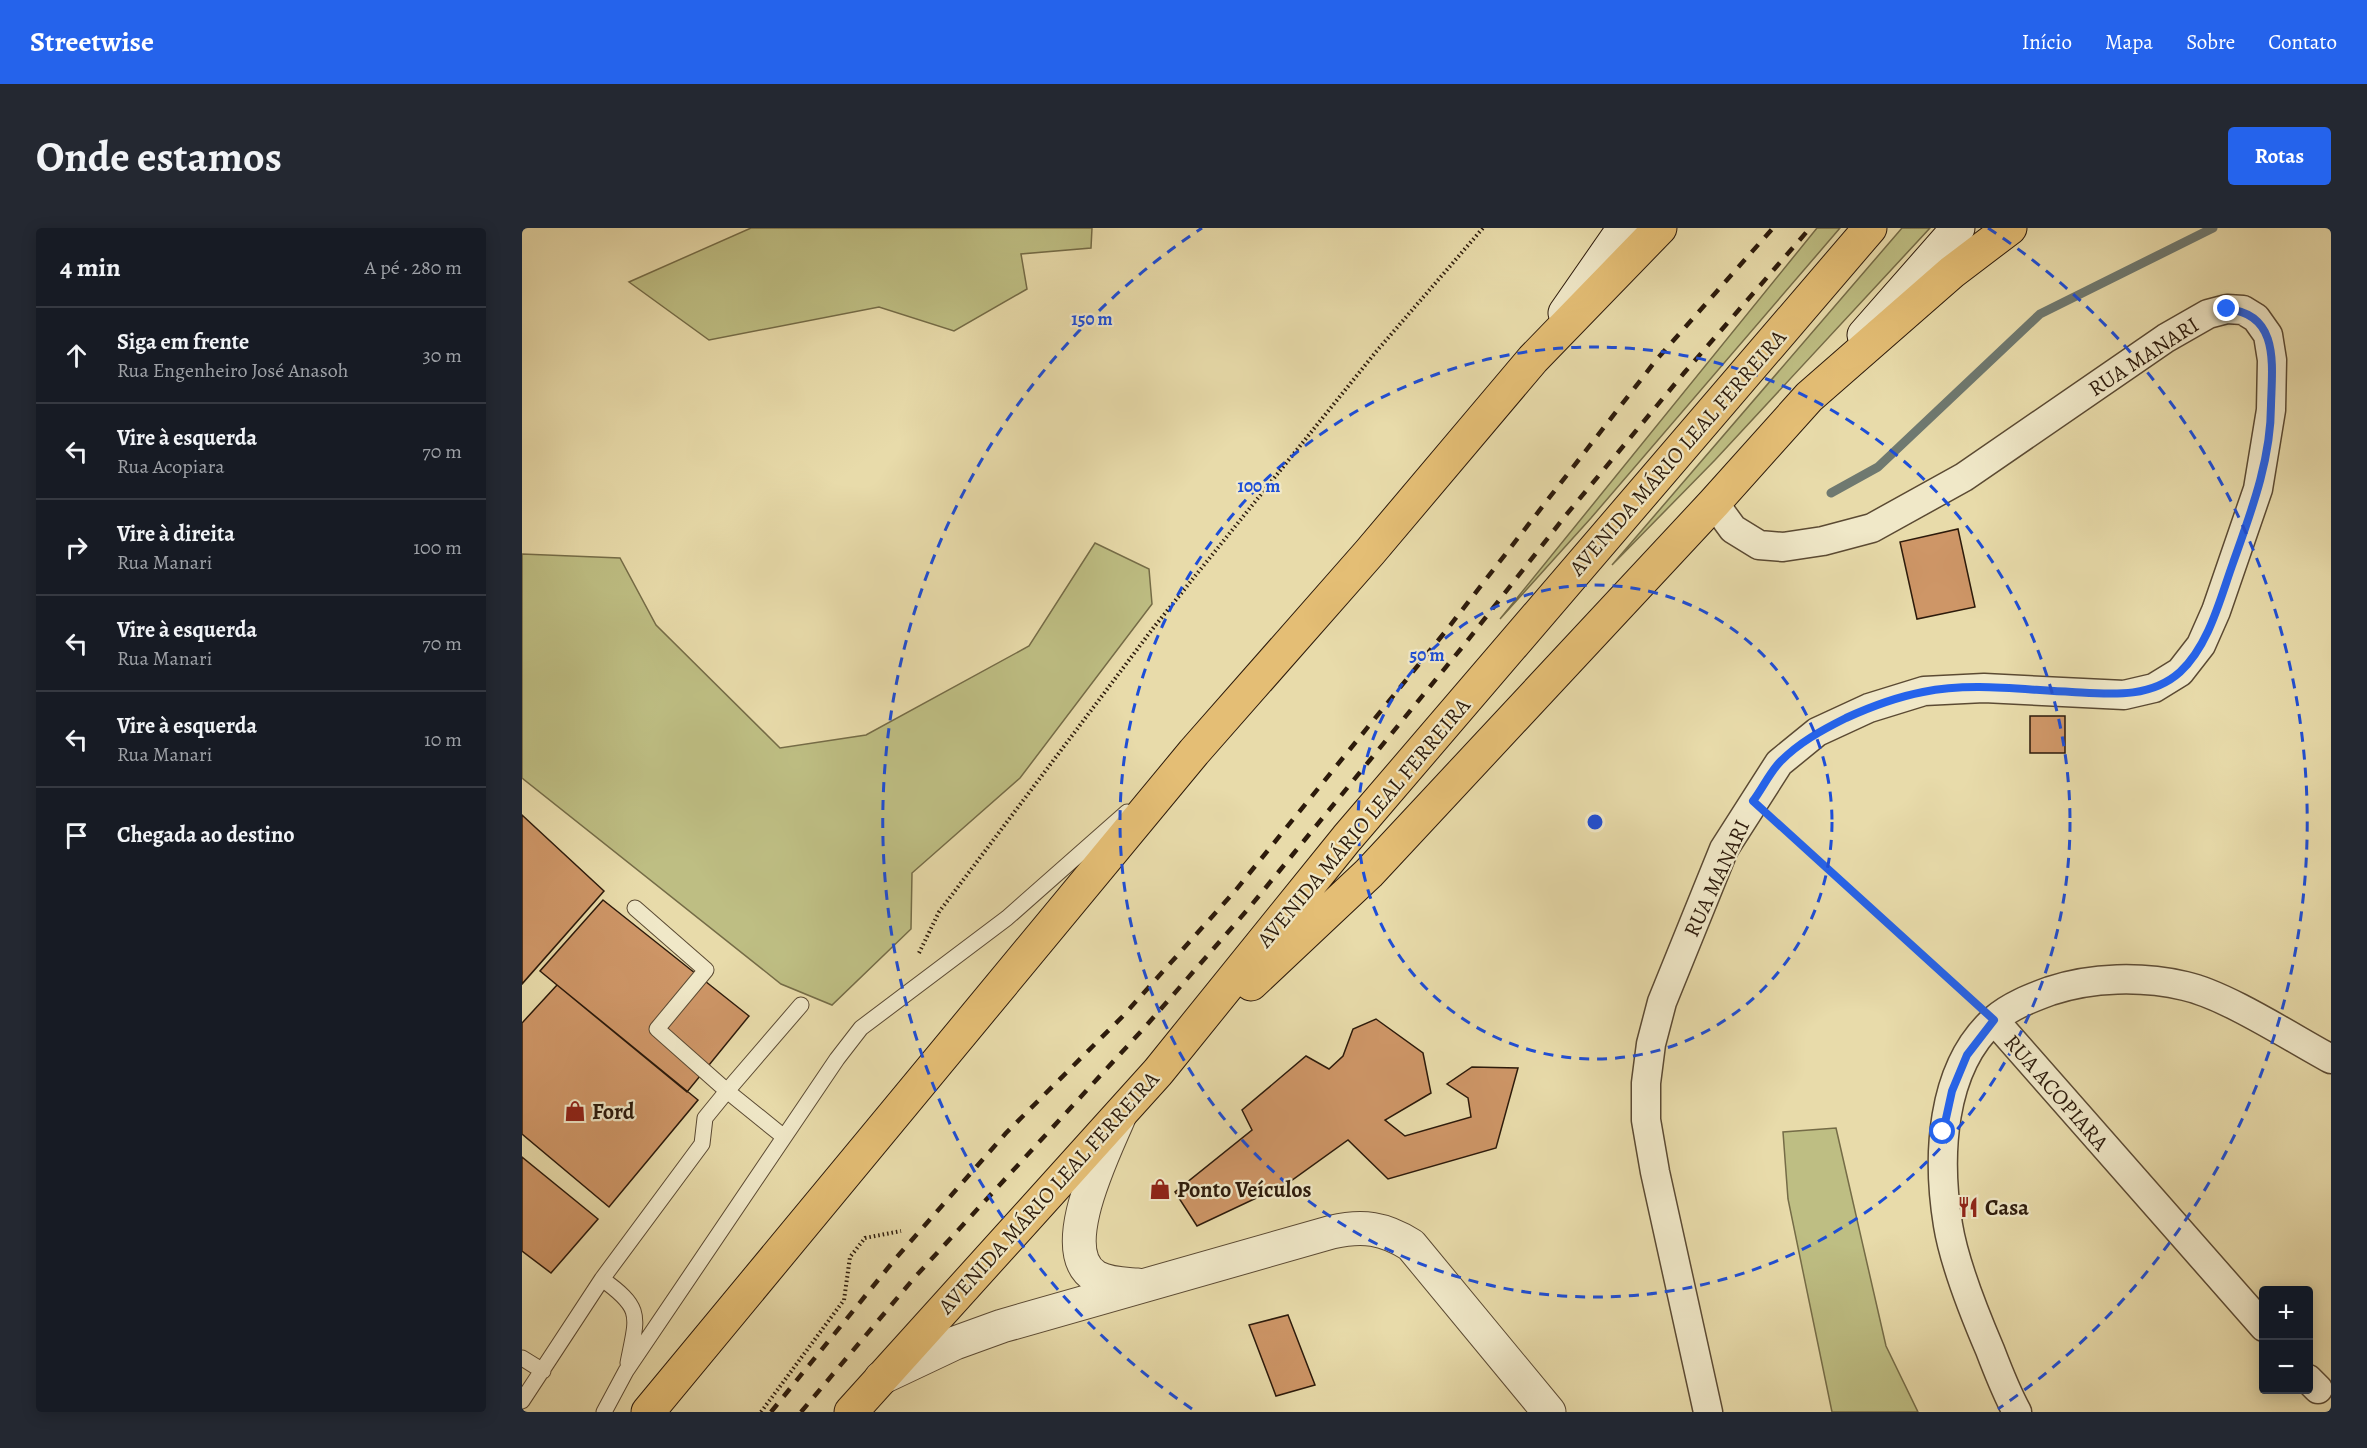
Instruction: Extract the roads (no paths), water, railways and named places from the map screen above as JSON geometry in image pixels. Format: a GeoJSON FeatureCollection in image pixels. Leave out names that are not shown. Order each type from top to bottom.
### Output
{"type":"FeatureCollection","features":[{"type":"Feature","properties":{"kind":"highway"},"geometry":{"type":"LineString","coordinates":[[648,1412],[1194,752],[1370,552],[1533,359],[1660,228]]}},
{"type":"Feature","properties":{"kind":"highway","name":"AVENIDA MÁRIO LEAL FERREIRA"},"geometry":{"type":"LineString","coordinates":[[851,1412],[877,1380],[1158,1072],[1406,768],[1870,228]]}},
{"type":"Feature","properties":{"kind":"highway"},"geometry":{"type":"LineString","coordinates":[[1158,1072],[1369,873],[1714,503],[1809,397],[1952,272],[2010,228]]}},
{"type":"Feature","properties":{"kind":"street"},"geometry":{"type":"LineString","coordinates":[[1533,359],[1624,228]]}},
{"type":"Feature","properties":{"kind":"street"},"geometry":{"type":"LineString","coordinates":[[1809,397],[1958,228]]}},
{"type":"Feature","properties":{"kind":"street","name":"RUA MANARI"},"geometry":{"type":"LineString","coordinates":[[1708,1412],[1655,1172],[1646,1120],[1646,1083],[1651,1044],[1662,1002],[1724,849],[1779,763],[1816,732],[1869,708],[1924,691],[1984,688],[2124,694],[2154,688],[2180,672],[2201,645],[2216,611],[2258,489],[2271,410],[2272,360],[2268,335],[2256,318],[2243,310],[2227,309],[2208,314],[2166,338],[1964,477],[1872,528],[1813,543],[1783,547],[1759,545],[1733,529],[1714,503]]}},
{"type":"Feature","properties":{"kind":"street"},"geometry":{"type":"LineString","coordinates":[[2017,1412],[1976,1317],[1948,1226],[1943,1180],[1943,1132],[1952,1091],[1967,1055],[1994,1020],[2026,999],[2064,986],[2145,979],[2187,986],[2228,1003],[2331,1059]]}},
{"type":"Feature","properties":{"kind":"street","name":"RUA ACOPIARA"},"geometry":{"type":"LineString","coordinates":[[1994,1020],[2259,1321]]}},
{"type":"Feature","properties":{"kind":"street"},"geometry":{"type":"LineString","coordinates":[[1119,1115],[1083,1214],[1078,1231],[1078,1247],[1084,1265],[1096,1277],[1139,1286]]}},
{"type":"Feature","properties":{"kind":"street"},"geometry":{"type":"LineString","coordinates":[[877,1380],[964,1340],[1139,1286],[1353,1227],[1372,1227],[1392,1233],[1411,1245],[1426,1260],[1550,1412]]}},
{"type":"Feature","properties":{"kind":"lane"},"geometry":{"type":"LineString","coordinates":[[604,1412],[626,1371],[784,1137],[861,1028],[1007,918],[1194,752]]}},
{"type":"Feature","properties":{"kind":"lane"},"geometry":{"type":"LineString","coordinates":[[635,908],[706,970],[657,1029],[727,1091],[784,1137]]}},
{"type":"Feature","properties":{"kind":"lane"},"geometry":{"type":"LineString","coordinates":[[522,1401],[602,1279],[702,1144],[705,1118],[801,1005]]}},
{"type":"Feature","properties":{"kind":"lane"},"geometry":{"type":"LineString","coordinates":[[602,1279],[625,1295],[633,1307],[635,1324],[626,1371]]}},
{"type":"Feature","properties":{"kind":"lane"},"geometry":{"type":"LineString","coordinates":[[522,1358],[543,1371]]}},
{"type":"Feature","properties":{"kind":"waterway"},"geometry":{"type":"LineString","coordinates":[[1831,493],[1878,467],[2040,314],[2213,228]]}},
{"type":"Feature","properties":{"kind":"railway"},"geometry":{"type":"LineString","coordinates":[[771,1412],[896,1258],[1006,1133],[1123,1016],[1235,891],[1445,632],[1657,359],[1773,228]]}},
{"type":"Feature","properties":{"kind":"railway"},"geometry":{"type":"LineString","coordinates":[[801,1412],[915,1277],[1145,1027],[1249,908],[1464,645],[1566,515],[1684,373],[1810,228]]}},
{"type":"Feature","properties":{"kind":"place","name":"Ford"},"geometry":{"type":"Point","coordinates":[575,1111]}},
{"type":"Feature","properties":{"kind":"place","name":"Ponto Veículos"},"geometry":{"type":"Point","coordinates":[1160,1189]}},
{"type":"Feature","properties":{"kind":"place","name":"Casa"},"geometry":{"type":"Point","coordinates":[1968,1207]}}]}
